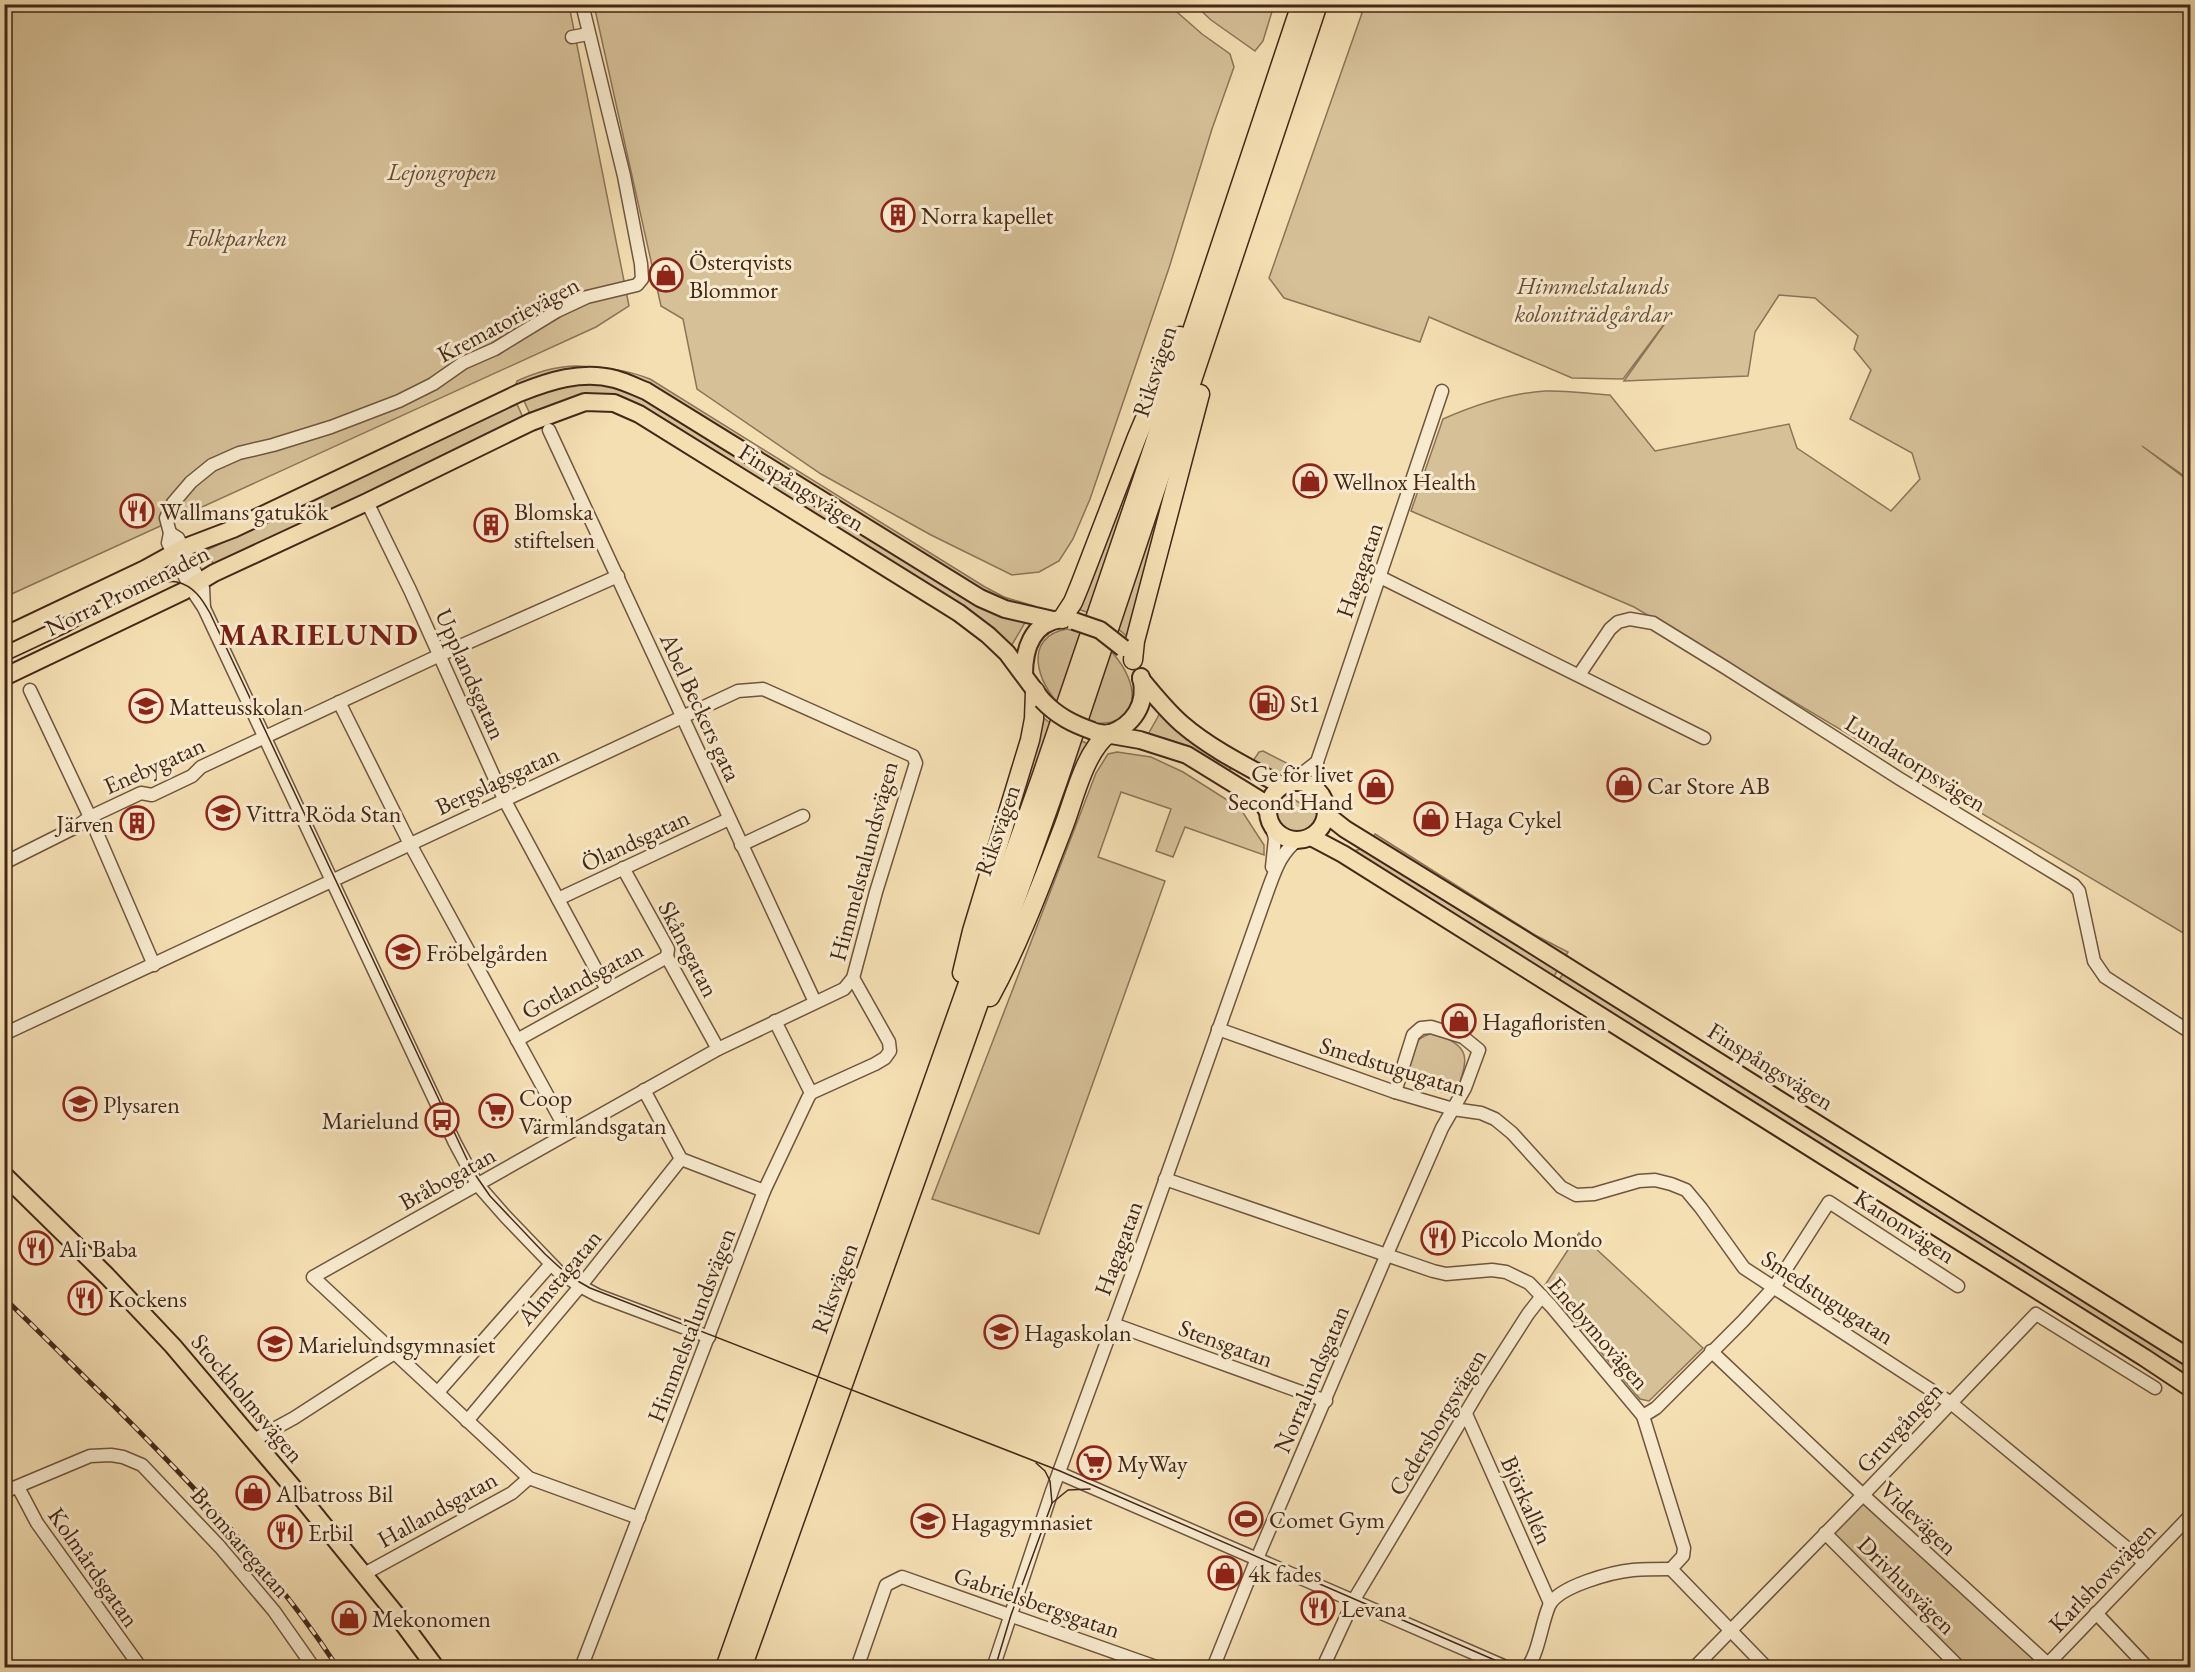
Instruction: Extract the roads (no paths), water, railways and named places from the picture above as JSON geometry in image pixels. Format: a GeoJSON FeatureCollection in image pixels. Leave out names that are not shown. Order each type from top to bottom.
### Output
{"type":"FeatureCollection","features":[{"type":"Feature","properties":{"kind":"highway","name":"Riksvägen"},"geometry":{"type":"LineString","coordinates":[[742,1668],[957,1040],[1301,4]]}},
{"type":"Feature","properties":{"kind":"highway","name":"Riksvägen"},"geometry":{"type":"LineString","coordinates":[[725,1668],[957,1040],[1059,778],[1318,4]]}},
{"type":"Feature","properties":{"kind":"highway"},"geometry":{"type":"LineString","coordinates":[[1128,654],[1135,641],[1242,230]]}},
{"type":"Feature","properties":{"kind":"highway"},"geometry":{"type":"LineString","coordinates":[[1063,620],[1077,594],[1157,388],[1217,255]]}},
{"type":"Feature","properties":{"kind":"highway"},"geometry":{"type":"LineString","coordinates":[[957,1040],[959,984],[972,931],[1030,740],[1039,696]]}},
{"type":"Feature","properties":{"kind":"highway"},"geometry":{"type":"LineString","coordinates":[[957,1040],[1003,974],[1064,827],[1087,764],[1098,743],[1100,733]]}},
{"type":"Feature","properties":{"kind":"main road","name":"Finspångsvägen"},"geometry":{"type":"LineString","coordinates":[[532,388],[577,375],[614,379],[646,391],[980,598],[1005,609],[1063,620]]}},
{"type":"Feature","properties":{"kind":"main road","name":"Norra Promenaden"},"geometry":{"type":"LineString","coordinates":[[4,636],[532,388]]}},
{"type":"Feature","properties":{"kind":"main road","name":"Finspångsvägen"},"geometry":{"type":"LineString","coordinates":[[531,422],[585,402],[614,403],[639,414],[959,613],[1007,653],[1024,675]]}},
{"type":"Feature","properties":{"kind":"main road","name":"Norra Promenaden"},"geometry":{"type":"LineString","coordinates":[[4,677],[531,422]]}},
{"type":"Feature","properties":{"kind":"main road"},"geometry":{"type":"LineString","coordinates":[[1063,620],[1100,630],[1128,654],[1141,679],[1170,713],[1194,734],[1245,766],[1286,784],[1310,783],[1326,804],[1326,814],[1317,833],[1305,838],[1288,839],[1279,834],[1260,800],[1187,755],[1151,743],[1100,733],[1071,723],[1054,712],[1024,675],[1024,658],[1029,642],[1039,630],[1063,620]]}},
{"type":"Feature","properties":{"kind":"main road"},"geometry":{"type":"LineString","coordinates":[[1100,733],[1120,730],[1129,723],[1137,712],[1142,698],[1141,679]]}},
{"type":"Feature","properties":{"kind":"main road"},"geometry":{"type":"LineString","coordinates":[[1269,816],[1269,802],[1286,784]]}},
{"type":"Feature","properties":{"kind":"main road","name":"Finspångsvägen"},"geometry":{"type":"LineString","coordinates":[[1326,814],[1345,829],[2190,1358]]}},
{"type":"Feature","properties":{"kind":"main road","name":"Finspångsvägen"},"geometry":{"type":"LineString","coordinates":[[1305,838],[1343,854],[1661,1052],[2190,1388]]}},
{"type":"Feature","properties":{"kind":"main road","name":"Stockholmsvägen"},"geometry":{"type":"LineString","coordinates":[[4,1175],[107,1276],[173,1346],[364,1575],[436,1668]]}},
{"type":"Feature","properties":{"kind":"main road","name":"Finspångsvägen"},"geometry":{"type":"LineString","coordinates":[[2158,1366],[2190,1381]]}},
{"type":"Feature","properties":{"kind":"street","name":"Krematorievägen"},"geometry":{"type":"LineString","coordinates":[[582,4],[624,176],[642,279],[637,285],[587,297],[557,311],[495,349],[463,363],[433,384],[399,401],[361,417],[239,453],[212,465],[191,482],[172,503],[166,518],[170,533],[178,538],[180,554],[204,608],[455,1143],[477,1184],[551,1264],[580,1286],[597,1295],[709,1337]]}},
{"type":"Feature","properties":{"kind":"street"},"geometry":{"type":"LineString","coordinates":[[572,37],[588,34]]}},
{"type":"Feature","properties":{"kind":"street","name":"Hagagatan"},"geometry":{"type":"LineString","coordinates":[[1317,790],[1317,762],[1442,391]]}},
{"type":"Feature","properties":{"kind":"street","name":"Abel Beckers gata"},"geometry":{"type":"LineString","coordinates":[[549,430],[815,1002]]}},
{"type":"Feature","properties":{"kind":"street","name":"Upplandsgatan"},"geometry":{"type":"LineString","coordinates":[[367,502],[440,655],[504,799],[607,990]]}},
{"type":"Feature","properties":{"kind":"street","name":"Enebygatan"},"geometry":{"type":"LineString","coordinates":[[4,863],[76,827],[90,817],[141,793],[152,795],[192,776],[201,767],[339,702],[618,576]]}},
{"type":"Feature","properties":{"kind":"street"},"geometry":{"type":"LineString","coordinates":[[1378,576],[1704,738]]}},
{"type":"Feature","properties":{"kind":"street","name":"Lundatorpsvägen"},"geometry":{"type":"LineString","coordinates":[[1579,675],[1610,629],[1618,622],[1630,619],[1653,623],[1900,779],[2074,885],[2079,891],[2094,961],[2099,970],[2105,977],[2190,1032]]}},
{"type":"Feature","properties":{"kind":"street","name":"Bergslagsgatan"},"geometry":{"type":"LineString","coordinates":[[4,1034],[738,691],[763,689],[914,756]]}},
{"type":"Feature","properties":{"kind":"street"},"geometry":{"type":"LineString","coordinates":[[30,690],[90,817],[154,965]]}},
{"type":"Feature","properties":{"kind":"street"},"geometry":{"type":"LineString","coordinates":[[339,702],[410,844],[568,1133]]}},
{"type":"Feature","properties":{"kind":"street","name":"Himmelstalundsvägen"},"geometry":{"type":"LineString","coordinates":[[854,978],[876,892],[916,763],[914,756]]}},
{"type":"Feature","properties":{"kind":"street"},"geometry":{"type":"LineString","coordinates":[[1286,784],[1317,762]]}},
{"type":"Feature","properties":{"kind":"street"},"geometry":{"type":"LineString","coordinates":[[741,845],[803,816]]}},
{"type":"Feature","properties":{"kind":"street","name":"Hagagatan"},"geometry":{"type":"LineString","coordinates":[[1269,816],[1275,838],[1272,877]]}},
{"type":"Feature","properties":{"kind":"street","name":"Ölandsgatan"},"geometry":{"type":"LineString","coordinates":[[558,899],[729,819]]}},
{"type":"Feature","properties":{"kind":"street","name":"Hagagatan"},"geometry":{"type":"LineString","coordinates":[[993,1668],[1009,1614],[1272,877],[1286,850],[1305,838]]}},
{"type":"Feature","properties":{"kind":"street","name":"Skånegatan"},"geometry":{"type":"LineString","coordinates":[[623,868],[668,949],[668,957],[718,1049]]}},
{"type":"Feature","properties":{"kind":"street","name":"Gotlandsgatan"},"geometry":{"type":"LineString","coordinates":[[517,1040],[668,957]]}},
{"type":"Feature","properties":{"kind":"street"},"geometry":{"type":"LineString","coordinates":[[775,1021],[811,1093],[885,1058],[890,1051],[890,1042],[854,978]]}},
{"type":"Feature","properties":{"kind":"street","name":"Bråbogatan"},"geometry":{"type":"LineString","coordinates":[[396,1352],[313,1277],[718,1049],[844,989],[854,978]]}},
{"type":"Feature","properties":{"kind":"street","name":"Norralundsgatan"},"geometry":{"type":"LineString","coordinates":[[1213,1668],[1387,1254],[1442,1128],[1465,1088],[1479,1050],[1463,1037],[1431,1027],[1421,1028],[1413,1035],[1395,1092]]}},
{"type":"Feature","properties":{"kind":"street","name":"Smedstugugatan"},"geometry":{"type":"LineString","coordinates":[[1218,1029],[1395,1092],[1453,1109],[1481,1113],[1495,1119],[1517,1138],[1561,1187],[1576,1195],[1594,1194],[1640,1181],[1671,1184],[1686,1191],[1744,1268],[1951,1402],[2145,1563]]}},
{"type":"Feature","properties":{"kind":"street"},"geometry":{"type":"LineString","coordinates":[[644,1090],[681,1159],[764,1191]]}},
{"type":"Feature","properties":{"kind":"street","name":"Himmelstalundsvägen"},"geometry":{"type":"LineString","coordinates":[[581,1668],[764,1191],[811,1093]]}},
{"type":"Feature","properties":{"kind":"street","name":"Almstagatan"},"geometry":{"type":"LineString","coordinates":[[467,1420],[580,1286],[681,1159]]}},
{"type":"Feature","properties":{"kind":"street","name":"Enebymovägen"},"geometry":{"type":"LineString","coordinates":[[1165,1179],[1446,1274],[1492,1270],[1506,1272],[1528,1283],[1542,1296],[1643,1416],[1684,1548],[1683,1556],[1671,1569]]}},
{"type":"Feature","properties":{"kind":"street","name":"Kanonvägen"},"geometry":{"type":"LineString","coordinates":[[1774,1286],[1829,1202],[1958,1286]]}},
{"type":"Feature","properties":{"kind":"street"},"geometry":{"type":"LineString","coordinates":[[438,1392],[551,1264]]}},
{"type":"Feature","properties":{"kind":"street"},"geometry":{"type":"LineString","coordinates":[[1643,1416],[1656,1408],[1743,1321],[1774,1286]]}},
{"type":"Feature","properties":{"kind":"street","name":"Cedersborgsvägen"},"geometry":{"type":"LineString","coordinates":[[1325,1668],[1328,1656],[1354,1600],[1516,1332],[1542,1296]]}},
{"type":"Feature","properties":{"kind":"street","name":"Gruvgången"},"geometry":{"type":"LineString","coordinates":[[1694,1668],[2036,1314],[2155,1388]]}},
{"type":"Feature","properties":{"kind":"street","name":"Stensgatan"},"geometry":{"type":"LineString","coordinates":[[1113,1324],[1326,1401]]}},
{"type":"Feature","properties":{"kind":"street"},"geometry":{"type":"LineString","coordinates":[[252,1441],[294,1418],[396,1352],[530,1478],[639,1518]]}},
{"type":"Feature","properties":{"kind":"street","name":"Videvägen"},"geometry":{"type":"LineString","coordinates":[[1711,1352],[2046,1666]]}},
{"type":"Feature","properties":{"kind":"street","name":"Björkallén"},"geometry":{"type":"LineString","coordinates":[[1466,1414],[1550,1603]]}},
{"type":"Feature","properties":{"kind":"street","name":"Bromsaregatan"},"geometry":{"type":"LineString","coordinates":[[18,1487],[90,1456],[123,1457],[142,1465],[220,1547],[274,1611],[314,1668]]}},
{"type":"Feature","properties":{"kind":"street"},"geometry":{"type":"LineString","coordinates":[[1059,1473],[1508,1668]]}},
{"type":"Feature","properties":{"kind":"street","name":"Hallandsgatan"},"geometry":{"type":"LineString","coordinates":[[364,1575],[512,1493],[530,1478]]}},
{"type":"Feature","properties":{"kind":"street"},"geometry":{"type":"LineString","coordinates":[[4,1492],[18,1487]]}},
{"type":"Feature","properties":{"kind":"street","name":"Kolmårdsgatan"},"geometry":{"type":"LineString","coordinates":[[18,1487],[37,1522],[141,1668]]}},
{"type":"Feature","properties":{"kind":"street","name":"Karlshovsvägen"},"geometry":{"type":"LineString","coordinates":[[2046,1666],[2190,1516]]}},
{"type":"Feature","properties":{"kind":"street","name":"Drivhusvägen"},"geometry":{"type":"LineString","coordinates":[[1825,1533],[1960,1668]]}},
{"type":"Feature","properties":{"kind":"street"},"geometry":{"type":"LineString","coordinates":[[1527,1668],[1534,1656],[1550,1603],[1557,1596],[1574,1587],[1611,1574],[1632,1570],[1671,1569],[1767,1668]]}},
{"type":"Feature","properties":{"kind":"street","name":"Gabrielsbergsgatan"},"geometry":{"type":"LineString","coordinates":[[857,1668],[886,1585],[902,1577],[1159,1668]]}},
{"type":"Feature","properties":{"kind":"street"},"geometry":{"type":"LineString","coordinates":[[2096,1613],[2148,1668]]}},
{"type":"Feature","properties":{"kind":"tram line"},"geometry":{"type":"LineString","coordinates":[[4,662],[68,632],[122,600],[152,586],[177,582],[197,594],[210,613],[472,1170],[490,1196],[569,1276],[590,1288],[1060,1471],[1513,1668]]}},
{"type":"Feature","properties":{"kind":"tram line"},"geometry":{"type":"LineString","coordinates":[[995,1668],[1011,1615],[1052,1503],[1050,1481],[1045,1471],[1036,1463]]}},
{"type":"Feature","properties":{"kind":"tram line"},"geometry":{"type":"LineString","coordinates":[[1052,1503],[1068,1490],[1090,1489]]}},
{"type":"Feature","properties":{"kind":"railway"},"geometry":{"type":"LineString","coordinates":[[4,1298],[173,1466],[232,1530],[287,1597],[338,1668]]}},
{"type":"Feature","properties":{"kind":"place","name":"Norra kapellet"},"geometry":{"type":"Point","coordinates":[898,215]}},
{"type":"Feature","properties":{"kind":"place","name":"Österqvists Blommor"},"geometry":{"type":"Point","coordinates":[666,275]}},
{"type":"Feature","properties":{"kind":"place","name":"Wellnox Health"},"geometry":{"type":"Point","coordinates":[1310,481]}},
{"type":"Feature","properties":{"kind":"place","name":"Wallmans gatukök"},"geometry":{"type":"Point","coordinates":[137,511]}},
{"type":"Feature","properties":{"kind":"place","name":"Blomska stiftelsen"},"geometry":{"type":"Point","coordinates":[491,525]}},
{"type":"Feature","properties":{"kind":"place","name":"St1"},"geometry":{"type":"Point","coordinates":[1267,703]}},
{"type":"Feature","properties":{"kind":"place","name":"Matteusskolan"},"geometry":{"type":"Point","coordinates":[146,706]}},
{"type":"Feature","properties":{"kind":"place","name":"Car Store AB"},"geometry":{"type":"Point","coordinates":[1624,785]}},
{"type":"Feature","properties":{"kind":"place","name":"Ge för livet Second Hand"},"geometry":{"type":"Point","coordinates":[1376,787]}},
{"type":"Feature","properties":{"kind":"place","name":"Vittra Röda Stan"},"geometry":{"type":"Point","coordinates":[223,813]}},
{"type":"Feature","properties":{"kind":"place","name":"Haga Cykel"},"geometry":{"type":"Point","coordinates":[1431,819]}},
{"type":"Feature","properties":{"kind":"place","name":"Järven"},"geometry":{"type":"Point","coordinates":[137,823]}},
{"type":"Feature","properties":{"kind":"place","name":"Fröbelgården"},"geometry":{"type":"Point","coordinates":[403,952]}},
{"type":"Feature","properties":{"kind":"place","name":"Hagafloristen"},"geometry":{"type":"Point","coordinates":[1459,1021]}},
{"type":"Feature","properties":{"kind":"place","name":"Plysaren"},"geometry":{"type":"Point","coordinates":[80,1104]}},
{"type":"Feature","properties":{"kind":"place","name":"Coop Värmlandsgatan"},"geometry":{"type":"Point","coordinates":[496,1111]}},
{"type":"Feature","properties":{"kind":"place","name":"Marielund"},"geometry":{"type":"Point","coordinates":[442,1120]}},
{"type":"Feature","properties":{"kind":"place","name":"Piccolo Mondo"},"geometry":{"type":"Point","coordinates":[1438,1238]}},
{"type":"Feature","properties":{"kind":"place","name":"Ali Baba"},"geometry":{"type":"Point","coordinates":[36,1248]}},
{"type":"Feature","properties":{"kind":"place","name":"Kockens"},"geometry":{"type":"Point","coordinates":[85,1298]}},
{"type":"Feature","properties":{"kind":"place","name":"Hagaskolan"},"geometry":{"type":"Point","coordinates":[1001,1332]}},
{"type":"Feature","properties":{"kind":"place","name":"Marielundsgymnasiet"},"geometry":{"type":"Point","coordinates":[275,1344]}},
{"type":"Feature","properties":{"kind":"place","name":"MyWay"},"geometry":{"type":"Point","coordinates":[1094,1463]}},
{"type":"Feature","properties":{"kind":"place","name":"Albatross Bil"},"geometry":{"type":"Point","coordinates":[253,1493]}},
{"type":"Feature","properties":{"kind":"place","name":"Comet Gym"},"geometry":{"type":"Point","coordinates":[1246,1519]}},
{"type":"Feature","properties":{"kind":"place","name":"Hagagymnasiet"},"geometry":{"type":"Point","coordinates":[928,1521]}},
{"type":"Feature","properties":{"kind":"place","name":"Erbil"},"geometry":{"type":"Point","coordinates":[285,1532]}},
{"type":"Feature","properties":{"kind":"place","name":"4k fades"},"geometry":{"type":"Point","coordinates":[1225,1573]}},
{"type":"Feature","properties":{"kind":"place","name":"Levana"},"geometry":{"type":"Point","coordinates":[1318,1608]}},
{"type":"Feature","properties":{"kind":"place","name":"Mekonomen"},"geometry":{"type":"Point","coordinates":[349,1618]}},
{"type":"Feature","properties":{"kind":"district","name":"MARIELUND"},"geometry":{"type":"Point","coordinates":[319,634]}},
{"type":"Feature","properties":{"kind":"park label","name":"Lejongropen"},"geometry":{"type":"Point","coordinates":[442,171]}},
{"type":"Feature","properties":{"kind":"park label","name":"Folkparken"},"geometry":{"type":"Point","coordinates":[237,237]}},
{"type":"Feature","properties":{"kind":"park label","name":"Himmelstalunds koloniträdgårdar"},"geometry":{"type":"Point","coordinates":[1593,299]}}]}
